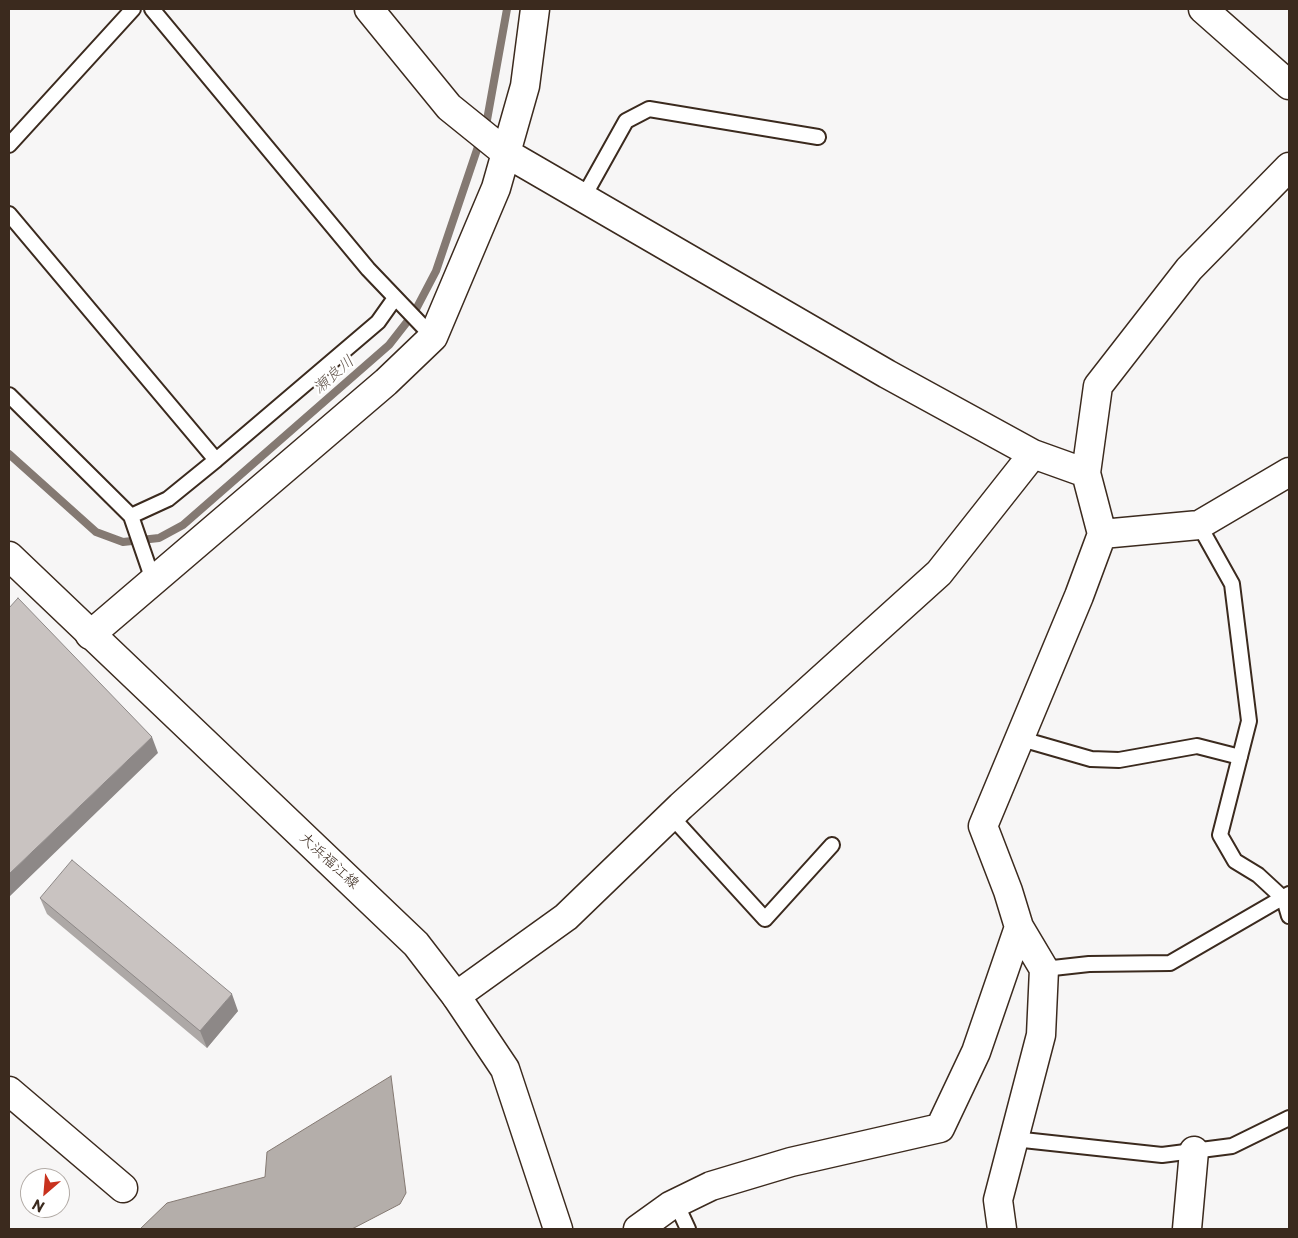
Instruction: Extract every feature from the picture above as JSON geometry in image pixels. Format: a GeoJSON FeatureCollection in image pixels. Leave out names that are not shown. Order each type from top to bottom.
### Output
{"type":"FeatureCollection","features":[{"type":"Feature","properties":{"kind":"street"},"geometry":{"type":"LineString","coordinates":[[369,9],[449,106],[506,153],[887,374],[1033,454],[1086,472]]}},
{"type":"Feature","properties":{"kind":"street"},"geometry":{"type":"LineString","coordinates":[[90,635],[386,382],[433,337],[496,188],[525,86],[535,9]]}},
{"type":"Feature","properties":{"kind":"street"},"geometry":{"type":"LineString","coordinates":[[1202,9],[1289,85]]}},
{"type":"Feature","properties":{"kind":"street"},"geometry":{"type":"LineString","coordinates":[[1002,1229],[998,1200],[1041,1035],[1044,969],[1019,927],[1008,890],[983,826],[1018,738],[1079,596],[1102,534],[1086,472],[1098,386],[1189,268],[1289,167]]}},
{"type":"Feature","properties":{"kind":"street"},"geometry":{"type":"LineString","coordinates":[[456,996],[566,917],[671,816],[939,572],[1033,454]]}},
{"type":"Feature","properties":{"kind":"street"},"geometry":{"type":"LineString","coordinates":[[1102,534],[1199,524],[1289,472]]}},
{"type":"Feature","properties":{"kind":"street","name":"大浜福江線"},"geometry":{"type":"LineString","coordinates":[[9,556],[416,944],[456,996],[505,1070],[558,1229]]}},
{"type":"Feature","properties":{"kind":"street"},"geometry":{"type":"LineString","coordinates":[[638,1229],[676,1203],[711,1186],[791,1162],[940,1128],[976,1052],[1019,927]]}},
{"type":"Feature","properties":{"kind":"street"},"geometry":{"type":"LineString","coordinates":[[9,1092],[124,1188]]}},
{"type":"Feature","properties":{"kind":"street"},"geometry":{"type":"LineString","coordinates":[[1187,1229],[1194,1151]]}},
{"type":"Feature","properties":{"kind":"lane"},"geometry":{"type":"LineString","coordinates":[[9,145],[133,9]]}},
{"type":"Feature","properties":{"kind":"lane"},"geometry":{"type":"LineString","coordinates":[[152,9],[368,269],[433,337]]}},
{"type":"Feature","properties":{"kind":"lane"},"geometry":{"type":"LineString","coordinates":[[583,198],[626,121],[649,109],[818,137]]}},
{"type":"Feature","properties":{"kind":"lane"},"geometry":{"type":"LineString","coordinates":[[9,214],[216,460]]}},
{"type":"Feature","properties":{"kind":"lane"},"geometry":{"type":"LineString","coordinates":[[131,516],[168,499],[216,460],[378,322],[395,298]]}},
{"type":"Feature","properties":{"kind":"lane"},"geometry":{"type":"LineString","coordinates":[[9,395],[131,516],[153,580]]}},
{"type":"Feature","properties":{"kind":"lane"},"geometry":{"type":"LineString","coordinates":[[1199,524],[1232,584],[1249,721],[1220,835],[1235,861],[1258,875],[1287,897],[1289,916]]}},
{"type":"Feature","properties":{"kind":"lane"},"geometry":{"type":"LineString","coordinates":[[1018,738],[1091,759],[1119,760],[1197,746],[1240,757]]}},
{"type":"Feature","properties":{"kind":"lane"},"geometry":{"type":"LineString","coordinates":[[671,816],[765,919],[832,845]]}},
{"type":"Feature","properties":{"kind":"lane"},"geometry":{"type":"LineString","coordinates":[[1044,969],[1090,964],[1170,963],[1287,897]]}},
{"type":"Feature","properties":{"kind":"lane"},"geometry":{"type":"LineString","coordinates":[[1014,1139],[1162,1155],[1232,1146],[1289,1118]]}},
{"type":"Feature","properties":{"kind":"lane"},"geometry":{"type":"LineString","coordinates":[[676,1203],[688,1229]]}},
{"type":"Feature","properties":{"kind":"shaded area"},"geometry":{"type":"Polygon","coordinates":[[[391,1076],[406,1193],[400,1204],[352,1229],[140,1229],[167,1203],[265,1177],[267,1152],[391,1076]]]}},
{"type":"Feature","properties":{"kind":"building"},"geometry":{"type":"Polygon","coordinates":[[[18,598],[152,737],[9,874],[9,608],[18,598]]]}},
{"type":"Feature","properties":{"kind":"building"},"geometry":{"type":"Polygon","coordinates":[[[72,860],[232,994],[200,1031],[40,898],[72,860]]]}},
{"type":"Feature","properties":{"kind":"waterway","name":"瀬良川"},"geometry":{"type":"LineString","coordinates":[[9,454],[96,532],[123,542],[159,538],[183,525],[389,345],[414,313],[436,271],[487,120],[507,9]]}}]}
